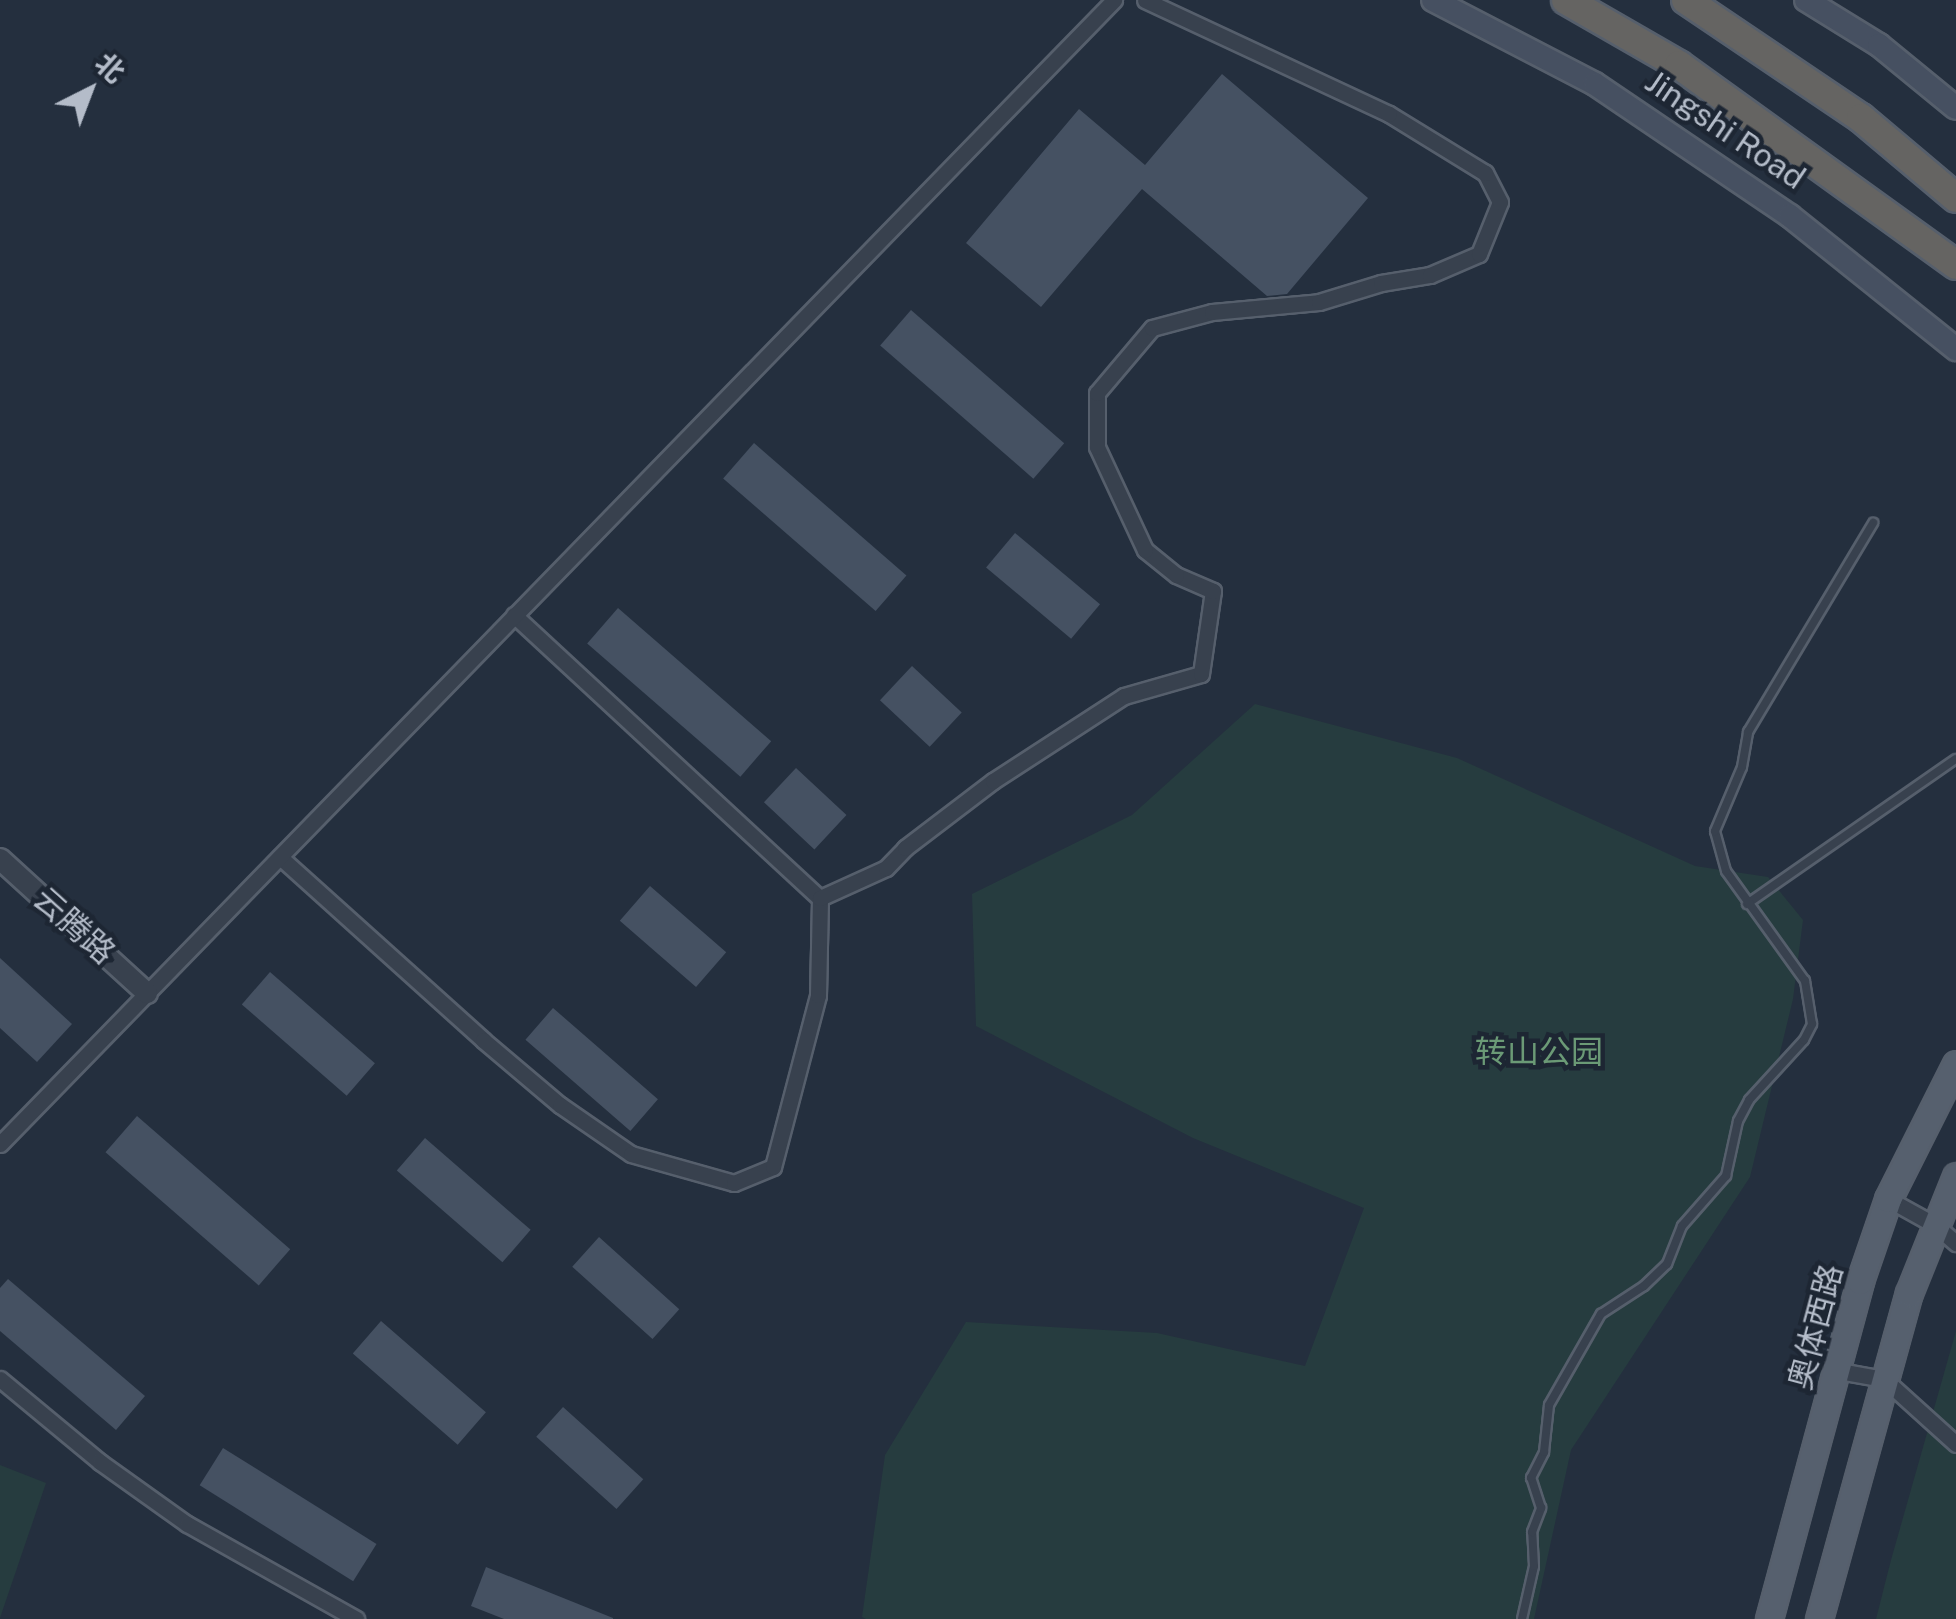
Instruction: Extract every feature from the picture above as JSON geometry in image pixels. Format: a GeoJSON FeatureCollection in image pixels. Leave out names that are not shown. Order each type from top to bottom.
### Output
{"type":"FeatureCollection","features":[{"type":"Feature","properties":{"kind":"highway","name":"Jingshi Road"},"geometry":{"type":"LineString","coordinates":[[1566,0],[1679,64],[1956,265]]}},
{"type":"Feature","properties":{"kind":"highway"},"geometry":{"type":"LineString","coordinates":[[1686,0],[1861,118],[1956,198]]}},
{"type":"Feature","properties":{"kind":"main road","name":"Jingshi Road"},"geometry":{"type":"LineString","coordinates":[[1433,0],[1612,95],[1790,216],[1956,348]]}},
{"type":"Feature","properties":{"kind":"main road"},"geometry":{"type":"LineString","coordinates":[[1806,0],[1879,45],[1956,108]]}},
{"type":"Feature","properties":{"kind":"main road","name":"奥体西路"},"geometry":{"type":"LineString","coordinates":[[1769,1619],[1860,1281],[1888,1199],[1956,1064]]}},
{"type":"Feature","properties":{"kind":"main road"},"geometry":{"type":"LineString","coordinates":[[1819,1619],[1909,1293],[1956,1176]]}},
{"type":"Feature","properties":{"kind":"street"},"geometry":{"type":"LineString","coordinates":[[0,1144],[1114,0]]}},
{"type":"Feature","properties":{"kind":"street"},"geometry":{"type":"LineString","coordinates":[[820,898],[886,868],[904,848],[993,780],[1124,696],[1201,674],[1213,591],[1176,576],[1144,550],[1098,447],[1097,393],[1152,328],[1212,312],[1319,302],[1382,283],[1430,275],[1479,254],[1500,202],[1485,174],[1389,114],[1145,0]]}},
{"type":"Feature","properties":{"kind":"street"},"geometry":{"type":"LineString","coordinates":[[280,856],[560,1105],[631,1154],[734,1183],[774,1167],[818,995],[820,898],[514,616]]}},
{"type":"Feature","properties":{"kind":"street","name":"云腾路"},"geometry":{"type":"LineString","coordinates":[[0,858],[148,993]]}},
{"type":"Feature","properties":{"kind":"street"},"geometry":{"type":"LineString","coordinates":[[1888,1199],[1935,1225],[1956,1243]]}},
{"type":"Feature","properties":{"kind":"street"},"geometry":{"type":"LineString","coordinates":[[1838,1371],[1884,1378],[1956,1444]]}},
{"type":"Feature","properties":{"kind":"street"},"geometry":{"type":"LineString","coordinates":[[0,1379],[100,1462],[187,1524],[356,1619]]}},
{"type":"Feature","properties":{"kind":"lane"},"geometry":{"type":"LineString","coordinates":[[1522,1619],[1534,1566],[1532,1532],[1541,1508],[1531,1478],[1544,1452],[1549,1405],[1600,1314],[1644,1286],[1667,1264],[1682,1226],[1726,1176],[1738,1121],[1749,1100],[1804,1040],[1812,1024],[1805,981],[1726,871],[1715,831],[1742,768],[1748,732],[1873,523]]}},
{"type":"Feature","properties":{"kind":"lane"},"geometry":{"type":"LineString","coordinates":[[1747,904],[1956,758]]}},
{"type":"Feature","properties":{"kind":"green space","name":"转山公园"},"geometry":{"type":"Polygon","coordinates":[[[1255,704],[1457,758],[1695,866],[1768,877],[1803,920],[1793,999],[1750,1177],[1571,1450],[1534,1619],[866,1619],[862,1617],[885,1455],[966,1322],[1157,1333],[1305,1366],[1364,1208],[1193,1138],[976,1026],[972,894],[1132,815],[1255,704]]]}},
{"type":"Feature","properties":{"kind":"green space"},"geometry":{"type":"Polygon","coordinates":[[[1956,1331],[1956,1619],[1876,1619],[1891,1560],[1956,1331]]]}},
{"type":"Feature","properties":{"kind":"green space"},"geometry":{"type":"Polygon","coordinates":[[[0,1465],[46,1483],[0,1618],[0,1465]]]}},
{"type":"Feature","properties":{"kind":"building"},"geometry":{"type":"Polygon","coordinates":[[[1222,74],[1368,198],[1287,294],[1267,296],[1142,189],[1041,307],[966,243],[1079,109],[1145,165],[1222,74]]]}},
{"type":"Feature","properties":{"kind":"building"},"geometry":{"type":"Polygon","coordinates":[[[911,310],[1064,443],[1033,479],[880,345],[911,310]]]}},
{"type":"Feature","properties":{"kind":"building"},"geometry":{"type":"Polygon","coordinates":[[[754,443],[906,576],[876,611],[723,478],[754,443]]]}},
{"type":"Feature","properties":{"kind":"building"},"geometry":{"type":"Polygon","coordinates":[[[1015,533],[1100,604],[1071,639],[986,567],[1015,533]]]}},
{"type":"Feature","properties":{"kind":"building"},"geometry":{"type":"Polygon","coordinates":[[[618,608],[771,741],[740,777],[587,643],[618,608]]]}},
{"type":"Feature","properties":{"kind":"building"},"geometry":{"type":"Polygon","coordinates":[[[912,666],[962,712],[930,747],[880,700],[912,666]]]}},
{"type":"Feature","properties":{"kind":"building"},"geometry":{"type":"Polygon","coordinates":[[[796,768],[846,815],[814,849],[764,802],[796,768]]]}},
{"type":"Feature","properties":{"kind":"building"},"geometry":{"type":"Polygon","coordinates":[[[650,886],[726,952],[696,987],[620,921],[650,886]]]}},
{"type":"Feature","properties":{"kind":"building"},"geometry":{"type":"Polygon","coordinates":[[[0,958],[72,1024],[37,1062],[0,1028],[0,958]]]}},
{"type":"Feature","properties":{"kind":"building"},"geometry":{"type":"Polygon","coordinates":[[[270,972],[375,1063],[347,1096],[242,1004],[270,972]]]}},
{"type":"Feature","properties":{"kind":"building"},"geometry":{"type":"Polygon","coordinates":[[[553,1008],[658,1099],[630,1131],[525,1040],[553,1008]]]}},
{"type":"Feature","properties":{"kind":"building"},"geometry":{"type":"Polygon","coordinates":[[[137,1116],[290,1249],[259,1285],[106,1152],[137,1116]]]}},
{"type":"Feature","properties":{"kind":"building"},"geometry":{"type":"Polygon","coordinates":[[[425,1138],[531,1230],[502,1262],[397,1170],[425,1138]]]}},
{"type":"Feature","properties":{"kind":"building"},"geometry":{"type":"Polygon","coordinates":[[[599,1237],[679,1309],[652,1339],[572,1267],[599,1237]]]}},
{"type":"Feature","properties":{"kind":"building"},"geometry":{"type":"Polygon","coordinates":[[[8,1279],[145,1396],[116,1430],[0,1331],[0,1288],[8,1279]]]}},
{"type":"Feature","properties":{"kind":"building"},"geometry":{"type":"Polygon","coordinates":[[[381,1321],[486,1412],[458,1445],[353,1353],[381,1321]]]}},
{"type":"Feature","properties":{"kind":"building"},"geometry":{"type":"Polygon","coordinates":[[[563,1407],[643,1479],[616,1509],[536,1437],[563,1407]]]}},
{"type":"Feature","properties":{"kind":"building"},"geometry":{"type":"Polygon","coordinates":[[[223,1448],[376,1544],[353,1581],[200,1485],[223,1448]]]}},
{"type":"Feature","properties":{"kind":"building"},"geometry":{"type":"Polygon","coordinates":[[[486,1567],[613,1619],[504,1619],[471,1606],[486,1567]]]}}]}
